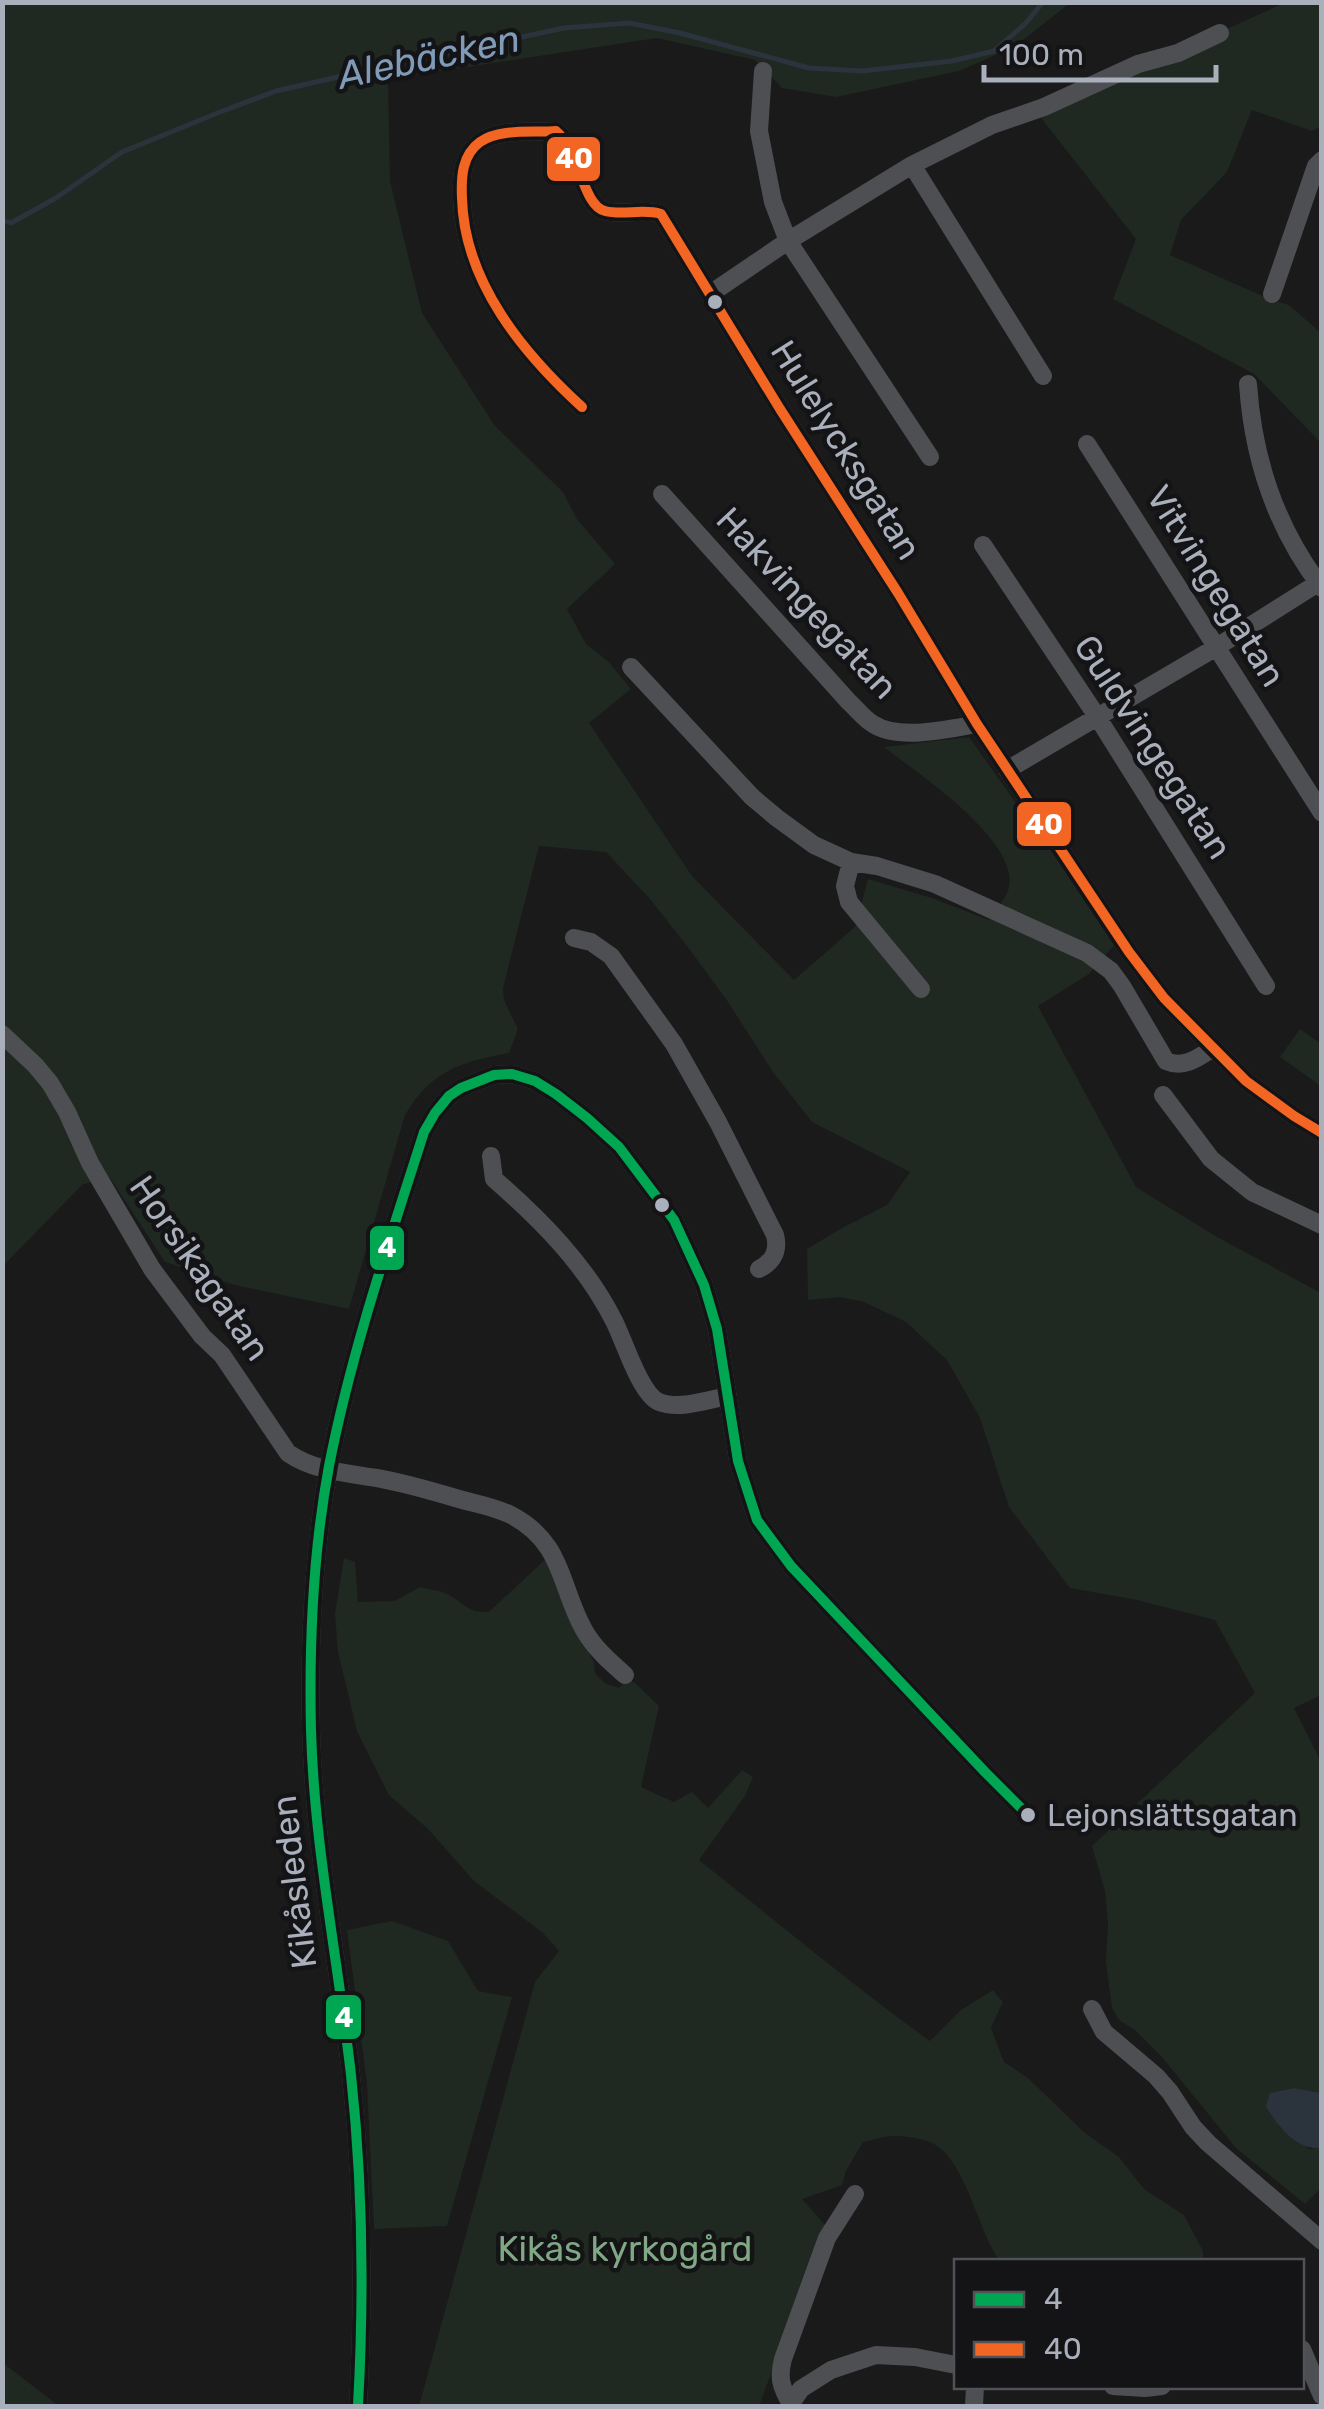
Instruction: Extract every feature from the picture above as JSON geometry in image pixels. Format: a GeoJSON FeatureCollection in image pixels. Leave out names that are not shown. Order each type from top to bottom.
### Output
{"type":"FeatureCollection","features":[{"type":"Feature","properties":{"kind":"street"},"geometry":{"type":"LineString","coordinates":[[710,294],[788,240],[912,164],[992,125],[1044,107],[1138,64],[1178,54],[1220,33]]}},
{"type":"Feature","properties":{"kind":"street"},"geometry":{"type":"LineString","coordinates":[[763,72],[759,131],[764,167],[788,240],[930,457]]}},
{"type":"Feature","properties":{"kind":"street","name":"Hulelycksgatan"},"geometry":{"type":"LineString","coordinates":[[582,407],[520,343],[481,280],[462,213],[461,176],[470,150],[484,139],[500,134],[556,131],[566,139],[595,206],[618,212],[648,210],[661,214],[977,724],[1129,952],[1164,998],[1246,1081],[1322,1132]]}},
{"type":"Feature","properties":{"kind":"street"},"geometry":{"type":"LineString","coordinates":[[1272,294],[1316,166],[1322,160]]}},
{"type":"Feature","properties":{"kind":"street"},"geometry":{"type":"LineString","coordinates":[[912,164],[1043,376]]}},
{"type":"Feature","properties":{"kind":"street"},"geometry":{"type":"LineString","coordinates":[[1007,770],[1320,586],[1294,549],[1274,508],[1250,418],[1248,384]]}},
{"type":"Feature","properties":{"kind":"street","name":"Vitvingegatan"},"geometry":{"type":"LineString","coordinates":[[1087,444],[1322,813]]}},
{"type":"Feature","properties":{"kind":"street","name":"Hakvingegatan"},"geometry":{"type":"LineString","coordinates":[[662,494],[874,725],[892,731],[929,732],[977,724]]}},
{"type":"Feature","properties":{"kind":"street","name":"Guldvingegatan"},"geometry":{"type":"LineString","coordinates":[[982,544],[1098,718],[1266,986]]}},
{"type":"Feature","properties":{"kind":"street"},"geometry":{"type":"LineString","coordinates":[[631,666],[752,797],[814,845],[851,862],[935,884],[1087,952],[1111,971],[1122,986],[1166,1061],[1176,1065],[1191,1062],[1213,1048]]}},
{"type":"Feature","properties":{"kind":"street"},"geometry":{"type":"LineString","coordinates":[[851,862],[845,886],[849,902],[921,988]]}},
{"type":"Feature","properties":{"kind":"street"},"geometry":{"type":"LineString","coordinates":[[574,938],[611,956],[674,1044],[704,1097],[775,1235],[776,1252],[772,1260],[758,1269]]}},
{"type":"Feature","properties":{"kind":"street","name":"Horsikagatan"},"geometry":{"type":"LineString","coordinates":[[2,1034],[50,1083],[90,1163],[152,1269],[202,1336],[222,1355],[288,1454],[329,1470],[410,1485],[492,1508],[532,1529],[558,1562],[582,1627],[598,1651],[625,1675]]}},
{"type":"Feature","properties":{"kind":"street"},"geometry":{"type":"LineString","coordinates":[[329,1470],[358,1346],[424,1132],[448,1096],[461,1088],[494,1075],[512,1074],[534,1081],[587,1118],[619,1148],[674,1220],[690,1251],[717,1329],[738,1461],[757,1520],[801,1576],[1028,1815]]}},
{"type":"Feature","properties":{"kind":"street"},"geometry":{"type":"LineString","coordinates":[[1164,1095],[1210,1159],[1252,1192],[1322,1225]]}},
{"type":"Feature","properties":{"kind":"street"},"geometry":{"type":"LineString","coordinates":[[491,1156],[494,1179],[564,1247],[598,1294],[647,1392],[658,1402],[670,1404],[728,1396]]}},
{"type":"Feature","properties":{"kind":"street","name":"Kikåsleden"},"geometry":{"type":"LineString","coordinates":[[329,1470],[314,1592],[311,1731],[316,1810],[351,2077],[359,2172],[363,2241],[358,2406]]}},
{"type":"Feature","properties":{"kind":"street"},"geometry":{"type":"LineString","coordinates":[[1092,2009],[1104,2032],[1156,2076],[1208,2143],[1322,2241]]}},
{"type":"Feature","properties":{"kind":"street"},"geometry":{"type":"LineString","coordinates":[[790,2405],[779,2375],[783,2359],[828,2238],[855,2194]]}},
{"type":"Feature","properties":{"kind":"street"},"geometry":{"type":"LineString","coordinates":[[1304,2353],[1322,2396]]}},
{"type":"Feature","properties":{"kind":"street"},"geometry":{"type":"LineString","coordinates":[[790,2405],[801,2389],[831,2370],[876,2356],[915,2357],[954,2366]]}},
{"type":"Feature","properties":{"kind":"green space"},"geometry":{"type":"Polygon","coordinates":[[[3,3],[1070,3],[1014,47],[959,71],[836,97],[782,88],[755,60],[657,38],[388,79],[390,181],[422,313],[495,426],[563,492],[577,519],[615,564],[567,609],[586,644],[609,662],[631,689],[589,723],[692,876],[794,980],[855,927],[868,879],[989,920],[1009,887],[1008,869],[998,849],[963,809],[884,747],[969,737],[1116,943],[1089,974],[1038,1006],[1136,1187],[1217,1237],[1321,1293],[1321,1695],[1294,1708],[1321,1762],[1321,2093],[1294,2088],[1271,2093],[1279,2126],[1309,2149],[1321,2148],[1321,2188],[1305,2204],[1236,2148],[1161,2056],[1119,2020],[1112,2008],[1106,1962],[1105,1891],[1092,1846],[1255,1693],[1215,1620],[1070,1588],[1009,1507],[980,1418],[947,1360],[906,1322],[864,1302],[840,1297],[808,1300],[807,1249],[887,1205],[910,1172],[812,1122],[687,946],[606,852],[539,846],[503,988],[504,1000],[518,1029],[509,1053],[461,1065],[436,1078],[405,1115],[349,1309],[235,1285],[165,1262],[110,1178],[83,1184],[3,1266],[3,3]]]}},
{"type":"Feature","properties":{"kind":"green space"},"geometry":{"type":"Polygon","coordinates":[[[1284,3],[1321,3],[1321,126],[1312,131],[1252,110],[1227,172],[1181,220],[1170,255],[1289,305],[1321,333],[1321,443],[1254,374],[1113,299],[1136,239],[1038,114],[1284,3]]]}},
{"type":"Feature","properties":{"kind":"green space"},"geometry":{"type":"Polygon","coordinates":[[[1300,1029],[1321,1044],[1321,1086],[1280,1057],[1300,1029]]]}},
{"type":"Feature","properties":{"kind":"green space","name":"Kikås kyrkogård"},"geometry":{"type":"Polygon","coordinates":[[[549,1556],[568,1612],[594,1662],[595,1673],[606,1684],[619,1688],[626,1681],[634,1682],[659,1706],[641,1787],[674,1802],[692,1792],[708,1808],[742,1770],[753,1777],[745,1796],[699,1860],[930,2041],[961,2010],[993,1990],[1003,2002],[991,2028],[1004,2062],[1028,2078],[1085,2133],[1119,2157],[1144,2189],[1184,2215],[1203,2251],[1203,2259],[999,2259],[963,2181],[945,2153],[921,2139],[883,2137],[863,2142],[842,2185],[802,2199],[826,2226],[759,2406],[419,2406],[535,1982],[559,1951],[543,1933],[474,1881],[429,1830],[389,1795],[357,1731],[338,1652],[335,1614],[344,1558],[355,1562],[358,1602],[394,1601],[420,1587],[445,1593],[471,1609],[490,1611],[549,1556]]]}},
{"type":"Feature","properties":{"kind":"green space"},"geometry":{"type":"Polygon","coordinates":[[[392,1921],[448,1941],[478,1991],[512,1997],[447,2226],[374,2229],[367,2084],[347,1930],[392,1921]]]}},
{"type":"Feature","properties":{"kind":"green space"},"geometry":{"type":"Polygon","coordinates":[[[3,2363],[59,2406],[3,2406],[3,2363]]]}},
{"type":"Feature","properties":{"kind":"shaded area"},"geometry":{"type":"Polygon","coordinates":[[[1294,2088],[1321,2093],[1321,2148],[1296,2141],[1266,2106],[1270,2093],[1294,2088]]]}},
{"type":"Feature","properties":{"kind":"waterway","name":"Alebäcken"},"geometry":{"type":"LineString","coordinates":[[2,220],[11,223],[56,198],[122,152],[276,91],[564,28],[629,23],[809,68],[862,71],[952,61],[994,51],[1043,2]]}},
{"type":"Feature","properties":{"kind":"transit line","name":"40"},"geometry":{"type":"LineString","coordinates":[[582,407],[519,339],[485,287],[473,258],[465,229],[463,174],[469,153],[488,138],[507,133],[556,131],[571,151],[597,207],[612,212],[661,214],[977,724],[1129,952],[1164,998],[1246,1081],[1322,1133]]}},
{"type":"Feature","properties":{"kind":"transit line","name":"4"},"geometry":{"type":"LineString","coordinates":[[358,2406],[362,2282],[358,2158],[313,1773],[313,1598],[329,1466],[359,1340],[424,1132],[449,1096],[494,1075],[512,1074],[535,1081],[556,1094],[619,1147],[674,1220],[704,1285],[717,1329],[738,1461],[757,1520],[791,1566],[1028,1815]]}},
{"type":"Feature","properties":{"kind":"place","name":"Lejonslättsgatan"},"geometry":{"type":"Point","coordinates":[1028,1815]}}]}
